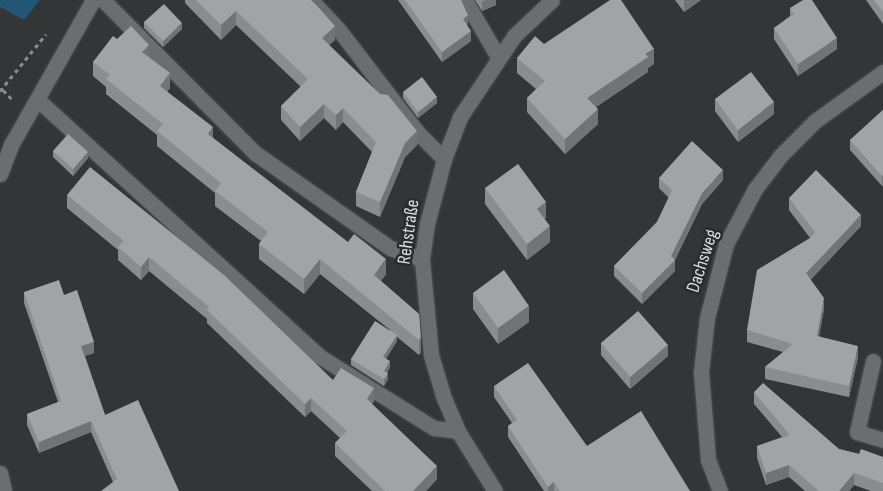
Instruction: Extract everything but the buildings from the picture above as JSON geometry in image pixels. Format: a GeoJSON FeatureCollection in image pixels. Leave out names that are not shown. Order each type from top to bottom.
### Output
{"type":"FeatureCollection","features":[{"type":"Feature","properties":{"kind":"street"},"geometry":{"type":"LineString","coordinates":[[0,174],[11,145],[93,0]]}},
{"type":"Feature","properties":{"kind":"street"},"geometry":{"type":"LineString","coordinates":[[103,0],[256,152],[390,248],[422,259]]}},
{"type":"Feature","properties":{"kind":"street"},"geometry":{"type":"LineString","coordinates":[[311,0],[339,30],[418,133],[444,159]]}},
{"type":"Feature","properties":{"kind":"street"},"geometry":{"type":"LineString","coordinates":[[465,0],[498,57]]}},
{"type":"Feature","properties":{"kind":"street","name":"Rehstraße"},"geometry":{"type":"LineString","coordinates":[[495,491],[458,431],[432,355],[422,259],[427,224],[444,159],[460,117],[498,57],[514,36],[552,0]]}},
{"type":"Feature","properties":{"kind":"street","name":"Dachsweg"},"geometry":{"type":"LineString","coordinates":[[720,491],[708,459],[701,372],[707,318],[726,244],[755,189],[781,155],[815,121],[883,72]]}},
{"type":"Feature","properties":{"kind":"street"},"geometry":{"type":"LineString","coordinates":[[38,100],[319,356],[434,428],[458,431]]}},
{"type":"Feature","properties":{"kind":"street"},"geometry":{"type":"LineString","coordinates":[[873,361],[857,432],[883,440]]}},
{"type":"Feature","properties":{"kind":"street"},"geometry":{"type":"LineString","coordinates":[[0,473],[4,491]]}},
{"type":"Feature","properties":{"kind":"path"},"geometry":{"type":"LineString","coordinates":[[0,91],[51,28]]}},
{"type":"Feature","properties":{"kind":"shaded area"},"geometry":{"type":"Polygon","coordinates":[[[0,0],[40,0],[24,20],[0,7],[0,0]]]}}]}
